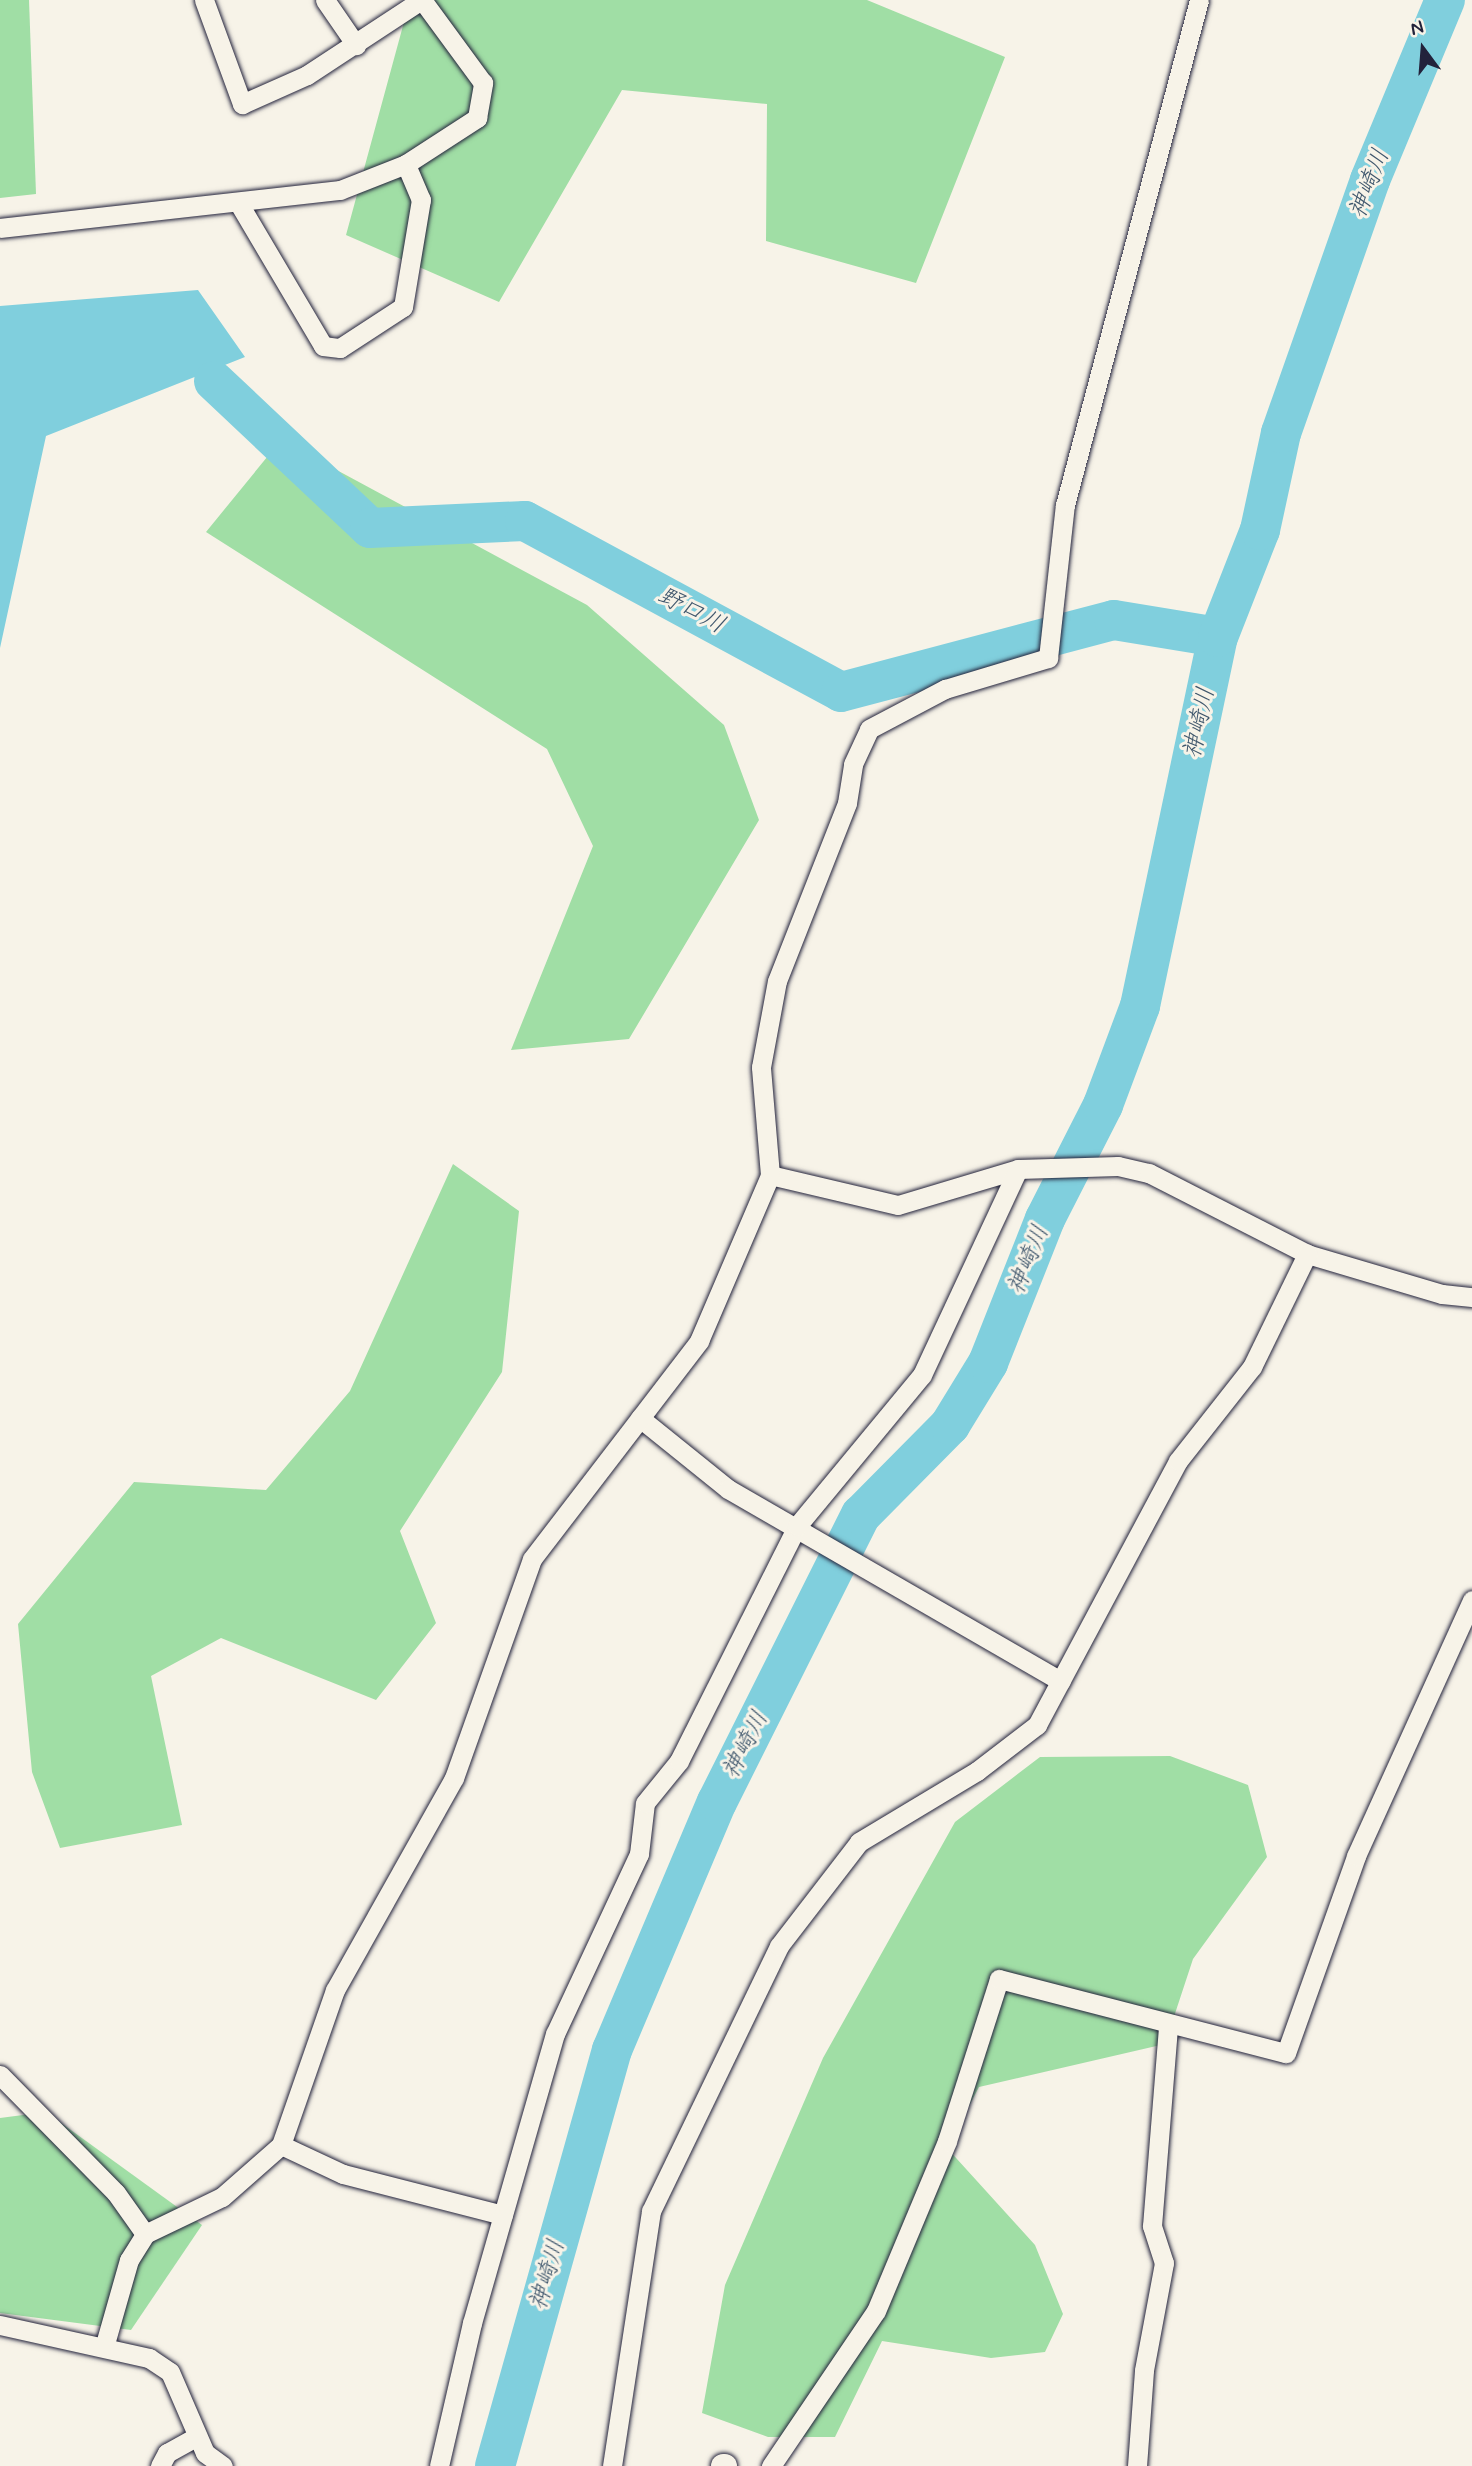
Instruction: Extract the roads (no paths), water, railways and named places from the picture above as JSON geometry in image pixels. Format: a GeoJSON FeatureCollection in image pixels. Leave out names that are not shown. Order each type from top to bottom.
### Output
{"type":"FeatureCollection","features":[{"type":"Feature","properties":{"kind":"street"},"geometry":{"type":"LineString","coordinates":[[0,228],[340,190],[406,164],[477,118],[483,83],[421,0],[356,45],[242,104],[204,0]]}},
{"type":"Feature","properties":{"kind":"street"},"geometry":{"type":"LineString","coordinates":[[325,0],[356,45]]}},
{"type":"Feature","properties":{"kind":"street"},"geometry":{"type":"LineString","coordinates":[[105,2344],[129,2260],[145,2234],[222,2197],[281,2145],[335,1990],[454,1778],[532,1559],[699,1341],[770,1175],[761,1067],[777,981],[847,803],[869,729],[945,689],[1048,658],[1065,505],[1199,0]]}},
{"type":"Feature","properties":{"kind":"street"},"geometry":{"type":"LineString","coordinates":[[238,202],[323,346],[340,348],[404,307],[421,200],[406,164]]}},
{"type":"Feature","properties":{"kind":"street"},"geometry":{"type":"LineString","coordinates":[[770,1175],[898,1205],[1018,1170],[1118,1166],[1149,1173],[1307,1254],[1443,1294],[1472,1297]]}},
{"type":"Feature","properties":{"kind":"street"},"geometry":{"type":"LineString","coordinates":[[439,2466],[503,2215],[555,2034],[639,1854],[645,1803],[679,1761],[797,1526],[922,1375],[1018,1170]]}},
{"type":"Feature","properties":{"kind":"street"},"geometry":{"type":"LineString","coordinates":[[612,2466],[651,2211],[779,1946],[859,1842],[977,1772],[1037,1725],[1178,1461],[1252,1367],[1307,1254]]}},
{"type":"Feature","properties":{"kind":"street"},"geometry":{"type":"LineString","coordinates":[[640,1418],[728,1489],[797,1526],[1061,1681]]}},
{"type":"Feature","properties":{"kind":"street"},"geometry":{"type":"LineString","coordinates":[[771,2466],[876,2311],[947,2141],[999,1979],[1168,2026],[1286,2053],[1356,1856],[1472,1600]]}},
{"type":"Feature","properties":{"kind":"street"},"geometry":{"type":"LineString","coordinates":[[1137,2466],[1144,2370],[1164,2263],[1152,2225],[1168,2026]]}},
{"type":"Feature","properties":{"kind":"street"},"geometry":{"type":"LineString","coordinates":[[0,2075],[116,2193],[145,2234]]}},
{"type":"Feature","properties":{"kind":"street"},"geometry":{"type":"LineString","coordinates":[[281,2145],[343,2174],[503,2215]]}},
{"type":"Feature","properties":{"kind":"street"},"geometry":{"type":"LineString","coordinates":[[0,2325],[105,2344],[170,2372],[196,2437],[223,2466]]}},
{"type":"Feature","properties":{"kind":"street"},"geometry":{"type":"LineString","coordinates":[[160,2466],[167,2453],[196,2437]]}},
{"type":"Feature","properties":{"kind":"water"},"geometry":{"type":"Polygon","coordinates":[[[198,290],[245,357],[46,436],[0,648],[0,306],[198,290]]]}},
{"type":"Feature","properties":{"kind":"waterway","name":"神崎川"},"geometry":{"type":"LineString","coordinates":[[495,2466],[612,2050],[717,1802],[861,1515],[950,1425],[988,1363],[1045,1219],[1103,1105],[1140,1006],[1218,637],[1260,530],[1281,433],[1370,180],[1445,0]]}},
{"type":"Feature","properties":{"kind":"waterway","name":"野口川"},"geometry":{"type":"LineString","coordinates":[[214,381],[370,528],[525,521],[841,692],[1114,620],[1218,637]]}}]}
